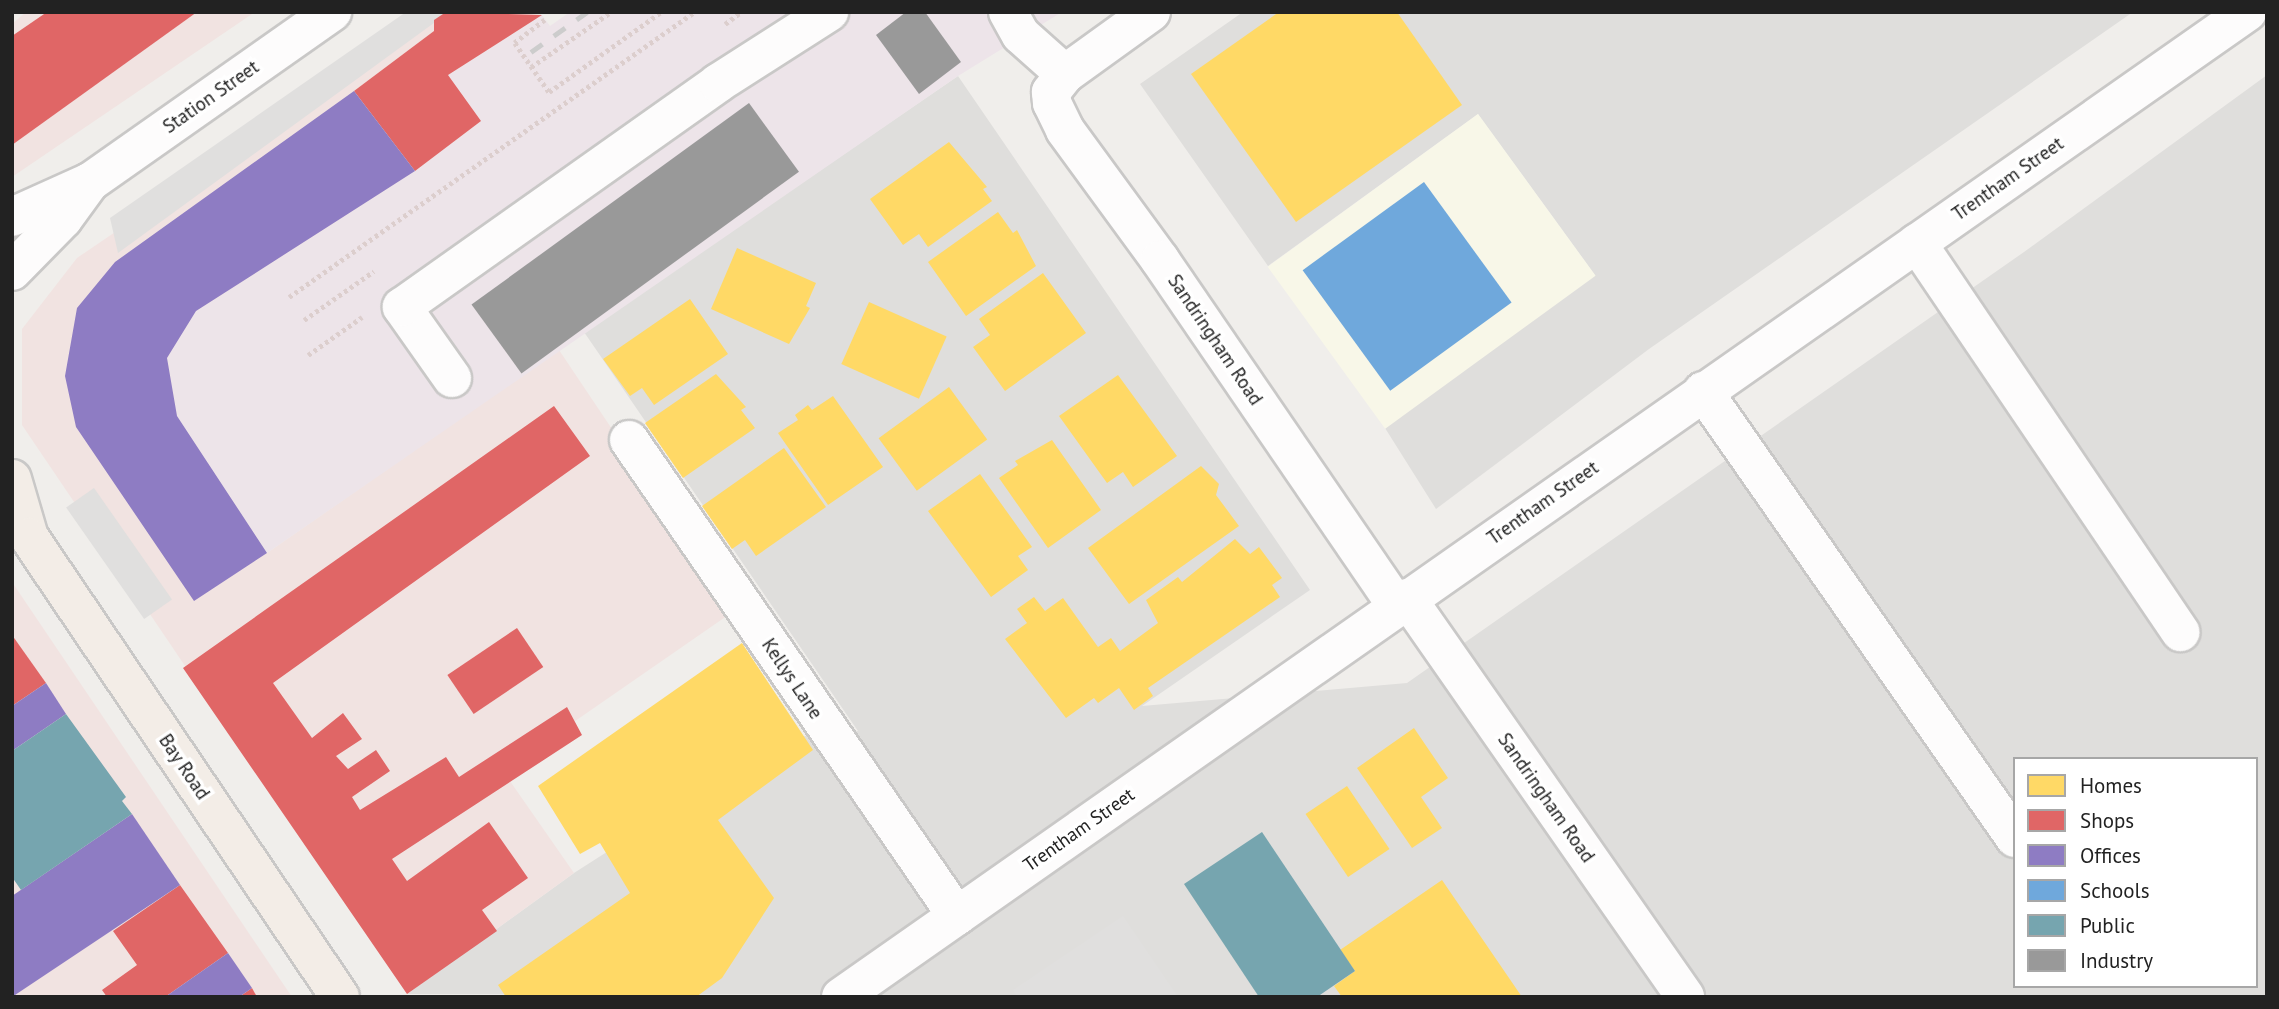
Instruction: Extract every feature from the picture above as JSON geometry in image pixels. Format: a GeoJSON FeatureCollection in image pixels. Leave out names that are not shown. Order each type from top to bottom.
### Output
{"type":"FeatureCollection","features":[{"type":"Feature","properties":{"kind":"main road","name":"Bay Road"},"geometry":{"type":"LineString","coordinates":[[12,478],[21,529],[340,997]]}},
{"type":"Feature","properties":{"kind":"street"},"geometry":{"type":"LineString","coordinates":[[452,377],[402,307],[718,83],[829,12]]}},
{"type":"Feature","properties":{"kind":"street"},"geometry":{"type":"LineString","coordinates":[[1008,12],[1021,35],[1065,74],[1151,12]]}},
{"type":"Feature","properties":{"kind":"street","name":"Trentham Street"},"geometry":{"type":"LineString","coordinates":[[841,997],[2247,12]]}},
{"type":"Feature","properties":{"kind":"street","name":"Station Street"},"geometry":{"type":"LineString","coordinates":[[12,217],[90,182],[314,18]]}},
{"type":"Feature","properties":{"kind":"street","name":"Sandringham Road"},"geometry":{"type":"LineString","coordinates":[[1065,74],[1051,92],[1065,131],[1160,260],[1685,997]]}},
{"type":"Feature","properties":{"kind":"street","name":"Station Street"},"geometry":{"type":"LineString","coordinates":[[12,271],[63,219],[90,182]]}},
{"type":"Feature","properties":{"kind":"street"},"geometry":{"type":"LineString","coordinates":[[1917,243],[2180,632]]}},
{"type":"Feature","properties":{"kind":"street"},"geometry":{"type":"LineString","coordinates":[[1703,391],[2013,835]]}},
{"type":"Feature","properties":{"kind":"street","name":"Kellys Lane"},"geometry":{"type":"LineString","coordinates":[[629,440],[957,916]]}},
{"type":"Feature","properties":{"kind":"path"},"geometry":{"type":"LineString","coordinates":[[531,67],[611,12]]}},
{"type":"Feature","properties":{"kind":"path"},"geometry":{"type":"LineString","coordinates":[[545,20],[515,43],[549,92],[662,12]]}},
{"type":"Feature","properties":{"kind":"path"},"geometry":{"type":"LineString","coordinates":[[289,297],[694,12]]}},
{"type":"Feature","properties":{"kind":"shaded area"},"geometry":{"type":"Polygon","coordinates":[[[26,12],[255,12],[12,177],[12,24],[26,12]]]}},
{"type":"Feature","properties":{"kind":"shaded area"},"geometry":{"type":"Polygon","coordinates":[[[406,12],[449,12],[118,253],[110,218],[406,12]]]}},
{"type":"Feature","properties":{"kind":"shaded area"},"geometry":{"type":"Polygon","coordinates":[[[439,12],[542,15],[479,59],[476,55],[481,121],[177,416],[267,553],[559,350],[734,611],[503,771],[574,873],[407,994],[22,425],[22,329],[77,258],[439,12]]]}},
{"type":"Feature","properties":{"kind":"shaded area"},"geometry":{"type":"Polygon","coordinates":[[[570,12],[1062,12],[958,76],[267,553],[177,416],[167,358],[196,311],[415,171],[481,121],[448,75],[542,15],[550,26],[570,12]]]}},
{"type":"Feature","properties":{"kind":"shaded area"},"geometry":{"type":"Polygon","coordinates":[[[1243,12],[2133,12],[1649,349],[1436,509],[1385,428],[1595,275],[1478,114],[1268,266],[1140,84],[1243,12]]]}},
{"type":"Feature","properties":{"kind":"shaded area"},"geometry":{"type":"Polygon","coordinates":[[[2267,75],[2267,997],[407,994],[574,873],[785,738],[858,731],[584,332],[958,76],[1310,590],[1142,706],[1407,683],[2024,252],[2267,75]]]}},
{"type":"Feature","properties":{"kind":"shaded area"},"geometry":{"type":"Polygon","coordinates":[[[1478,114],[1596,276],[1385,429],[1268,267],[1478,114]]]}},
{"type":"Feature","properties":{"kind":"shaded area"},"geometry":{"type":"Polygon","coordinates":[[[94,488],[172,599],[144,619],[66,508],[94,488]]]}},
{"type":"Feature","properties":{"kind":"shaded area"},"geometry":{"type":"Polygon","coordinates":[[[12,582],[292,997],[12,997],[12,582]]]}},
{"type":"Feature","properties":{"kind":"shaded area"},"geometry":{"type":"Polygon","coordinates":[[[1123,916],[1178,997],[1017,997],[1013,990],[1123,916]]]}},
{"type":"Feature","properties":{"kind":"building: Homes"},"geometry":{"type":"Polygon","coordinates":[[[1279,12],[1397,12],[1462,105],[1296,222],[1191,74],[1279,12]]]}},
{"type":"Feature","properties":{"kind":"building: Homes"},"geometry":{"type":"Polygon","coordinates":[[[949,142],[987,187],[983,189],[992,201],[928,247],[919,234],[903,245],[870,199],[949,142]]]}},
{"type":"Feature","properties":{"kind":"building: Homes"},"geometry":{"type":"Polygon","coordinates":[[[998,212],[1013,233],[1017,230],[1036,266],[966,316],[928,262],[998,212]]]}},
{"type":"Feature","properties":{"kind":"building: Homes"},"geometry":{"type":"Polygon","coordinates":[[[737,248],[816,283],[806,306],[810,308],[789,344],[711,309],[737,248]]]}},
{"type":"Feature","properties":{"kind":"building: Homes"},"geometry":{"type":"Polygon","coordinates":[[[1043,273],[1086,333],[1005,391],[973,347],[990,335],[979,319],[1043,273]]]}},
{"type":"Feature","properties":{"kind":"building: Homes"},"geometry":{"type":"Polygon","coordinates":[[[690,299],[728,354],[654,405],[642,388],[630,396],[603,359],[690,299]]]}},
{"type":"Feature","properties":{"kind":"building: Homes"},"geometry":{"type":"Polygon","coordinates":[[[869,302],[947,337],[919,399],[841,364],[869,302]]]}},
{"type":"Feature","properties":{"kind":"building: Homes"},"geometry":{"type":"Polygon","coordinates":[[[716,374],[746,407],[741,410],[755,428],[683,478],[645,423],[716,374]]]}},
{"type":"Feature","properties":{"kind":"building: Homes"},"geometry":{"type":"Polygon","coordinates":[[[1118,375],[1177,456],[1133,487],[1123,472],[1107,483],[1059,416],[1118,375]]]}},
{"type":"Feature","properties":{"kind":"building: Homes"},"geometry":{"type":"Polygon","coordinates":[[[949,387],[987,440],[917,491],[879,438],[949,387]]]}},
{"type":"Feature","properties":{"kind":"building: Homes"},"geometry":{"type":"Polygon","coordinates":[[[833,396],[883,467],[828,505],[778,433],[798,420],[795,415],[808,405],[812,410],[833,396]]]}},
{"type":"Feature","properties":{"kind":"building: Homes"},"geometry":{"type":"Polygon","coordinates":[[[1052,440],[1101,510],[1048,548],[999,478],[1018,465],[1015,461],[1052,440]]]}},
{"type":"Feature","properties":{"kind":"building: Homes"},"geometry":{"type":"Polygon","coordinates":[[[784,448],[826,507],[756,556],[745,540],[732,549],[702,506],[784,448]]]}},
{"type":"Feature","properties":{"kind":"building: Homes"},"geometry":{"type":"Polygon","coordinates":[[[1201,466],[1219,484],[1216,495],[1239,526],[1129,604],[1088,548],[1201,466]]]}},
{"type":"Feature","properties":{"kind":"building: Homes"},"geometry":{"type":"Polygon","coordinates":[[[980,474],[1032,547],[1018,556],[1028,570],[991,597],[928,511],[980,474]]]}},
{"type":"Feature","properties":{"kind":"building: Homes"},"geometry":{"type":"Polygon","coordinates":[[[1235,539],[1250,554],[1259,547],[1282,578],[1272,585],[1280,597],[1148,688],[1153,696],[1134,710],[1119,688],[1098,703],[1094,698],[1066,718],[1005,639],[1027,623],[1017,609],[1034,597],[1045,611],[1063,598],[1098,647],[1111,638],[1120,651],[1158,623],[1146,600],[1178,577],[1182,582],[1235,539]]]}},
{"type":"Feature","properties":{"kind":"building: Homes"},"geometry":{"type":"Polygon","coordinates":[[[742,643],[813,750],[718,820],[774,898],[722,978],[696,997],[506,997],[498,985],[630,893],[600,843],[580,854],[538,786],[742,643]]]}},
{"type":"Feature","properties":{"kind":"building: Homes"},"geometry":{"type":"Polygon","coordinates":[[[1414,728],[1448,778],[1421,797],[1442,828],[1412,848],[1357,768],[1414,728]]]}},
{"type":"Feature","properties":{"kind":"building: Homes"},"geometry":{"type":"Polygon","coordinates":[[[1347,786],[1389,849],[1348,877],[1306,814],[1347,786]]]}},
{"type":"Feature","properties":{"kind":"building: Homes"},"geometry":{"type":"Polygon","coordinates":[[[1442,880],[1522,997],[1342,997],[1334,986],[1355,971],[1340,950],[1442,880]]]}},
{"type":"Feature","properties":{"kind":"building: Shops"},"geometry":{"type":"Polygon","coordinates":[[[47,12],[197,12],[12,145],[12,36],[47,12]]]}},
{"type":"Feature","properties":{"kind":"building: Shops"},"geometry":{"type":"Polygon","coordinates":[[[446,12],[542,15],[448,75],[481,121],[415,171],[354,91],[434,31],[434,20],[446,12]]]}},
{"type":"Feature","properties":{"kind":"building: Shops"},"geometry":{"type":"Polygon","coordinates":[[[554,406],[590,456],[273,683],[312,738],[343,713],[362,739],[336,756],[348,769],[376,750],[390,771],[352,797],[360,810],[446,757],[459,777],[567,707],[582,735],[392,859],[407,881],[489,822],[528,878],[482,910],[497,931],[407,994],[183,668],[554,406]]]}},
{"type":"Feature","properties":{"kind":"building: Shops"},"geometry":{"type":"Polygon","coordinates":[[[517,628],[543,667],[474,714],[447,675],[517,628]]]}},
{"type":"Feature","properties":{"kind":"building: Shops"},"geometry":{"type":"Polygon","coordinates":[[[12,635],[46,683],[12,706],[12,635]]]}},
{"type":"Feature","properties":{"kind":"building: Shops"},"geometry":{"type":"Polygon","coordinates":[[[180,885],[228,953],[165,997],[107,997],[102,990],[137,965],[113,931],[180,885]]]}},
{"type":"Feature","properties":{"kind":"building: Shops"},"geometry":{"type":"Polygon","coordinates":[[[252,988],[257,997],[239,997],[252,988]]]}},
{"type":"Feature","properties":{"kind":"building: Offices"},"geometry":{"type":"Polygon","coordinates":[[[354,91],[415,171],[196,311],[167,358],[177,416],[267,553],[194,601],[76,427],[65,376],[77,308],[115,262],[354,91]]]}},
{"type":"Feature","properties":{"kind":"building: Offices"},"geometry":{"type":"Polygon","coordinates":[[[46,683],[66,714],[12,751],[12,706],[46,683]]]}},
{"type":"Feature","properties":{"kind":"building: Offices"},"geometry":{"type":"Polygon","coordinates":[[[132,814],[180,885],[12,997],[12,896],[132,814]]]}},
{"type":"Feature","properties":{"kind":"building: Offices"},"geometry":{"type":"Polygon","coordinates":[[[228,953],[252,988],[239,997],[165,997],[228,953]]]}},
{"type":"Feature","properties":{"kind":"building: Schools"},"geometry":{"type":"Polygon","coordinates":[[[1424,182],[1512,303],[1390,391],[1303,270],[1424,182]]]}},
{"type":"Feature","properties":{"kind":"building: Public"},"geometry":{"type":"Polygon","coordinates":[[[66,714],[126,797],[122,801],[132,814],[21,890],[12,877],[12,751],[66,714]]]}},
{"type":"Feature","properties":{"kind":"building: Public"},"geometry":{"type":"Polygon","coordinates":[[[1262,832],[1355,971],[1317,997],[1259,997],[1184,884],[1262,832]]]}},
{"type":"Feature","properties":{"kind":"building: Industry"},"geometry":{"type":"Polygon","coordinates":[[[906,12],[925,12],[961,62],[919,94],[876,35],[906,12]]]}},
{"type":"Feature","properties":{"kind":"building: Industry"},"geometry":{"type":"Polygon","coordinates":[[[749,103],[799,172],[521,373],[472,305],[749,103]]]}},
{"type":"Feature","properties":{"kind":"railway"},"geometry":{"type":"LineString","coordinates":[[531,52],[587,12]]}}]}
